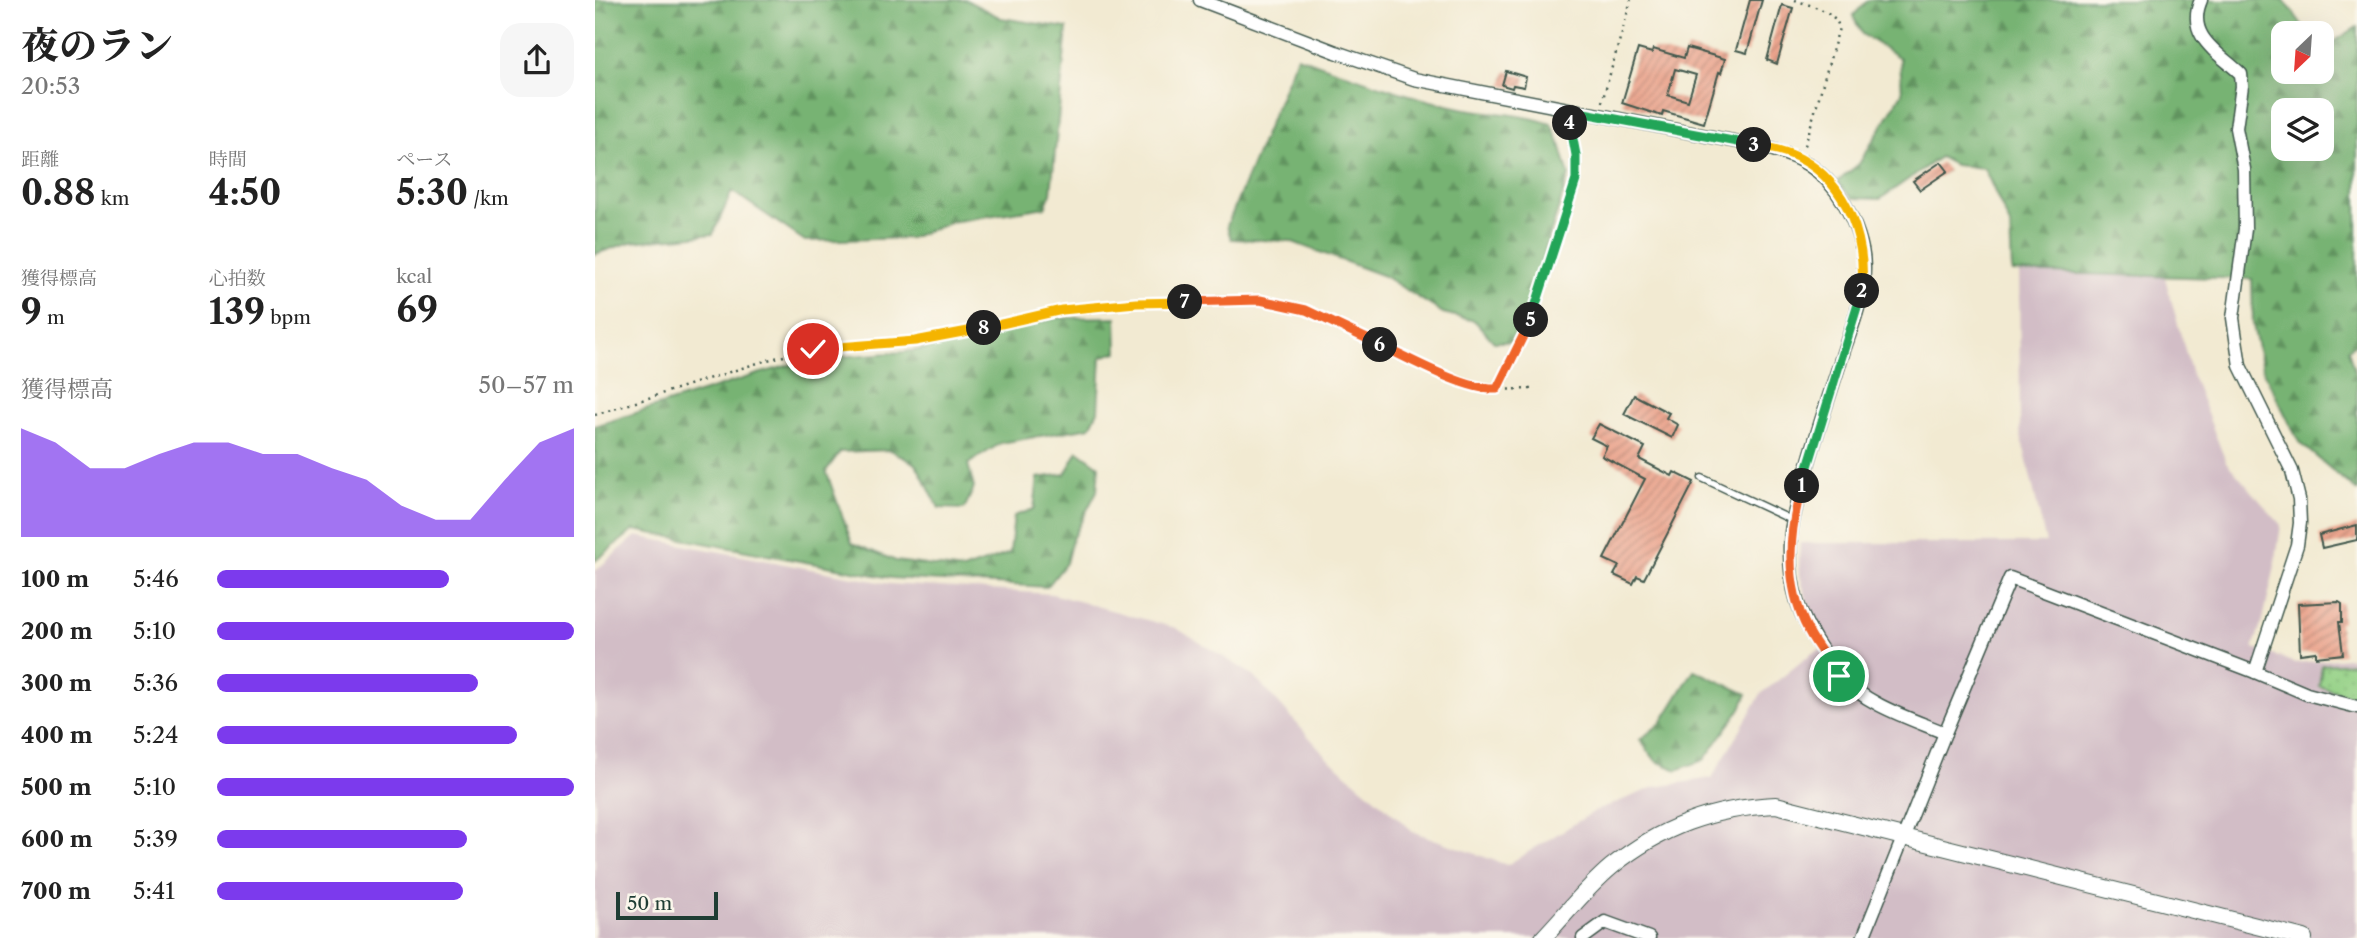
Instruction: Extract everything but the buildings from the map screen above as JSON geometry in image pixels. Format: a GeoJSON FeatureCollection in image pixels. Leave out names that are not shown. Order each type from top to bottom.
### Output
{"type":"FeatureCollection","features":[{"type":"Feature","properties":{"kind":"street"},"geometry":{"type":"LineString","coordinates":[[1200,0],[1415,79],[1759,146],[1801,159],[1823,175],[1839,194],[1854,221],[1864,267],[1862,293],[1818,430],[1794,521],[1790,541],[1794,597],[1808,631],[1839,676],[1859,693],[1883,707],[1945,733]]}},
{"type":"Feature","properties":{"kind":"street"},"geometry":{"type":"LineString","coordinates":[[2201,0],[2197,10],[2197,24],[2205,43],[2241,74],[2242,86],[2236,128],[2244,169],[2245,229],[2233,318],[2240,366],[2292,471],[2299,499],[2297,545],[2255,672]]}},
{"type":"Feature","properties":{"kind":"street"},"geometry":{"type":"LineString","coordinates":[[1863,938],[2010,578],[2307,694],[2357,707]]}},
{"type":"Feature","properties":{"kind":"street"},"geometry":{"type":"LineString","coordinates":[[1543,938],[1610,868],[1657,835],[1708,814],[1743,806],[1776,805],[2304,938]]}},
{"type":"Feature","properties":{"kind":"street"},"geometry":{"type":"LineString","coordinates":[[1583,938],[1605,922],[1649,938]]}},
{"type":"Feature","properties":{"kind":"lane"},"geometry":{"type":"LineString","coordinates":[[1702,478],[1794,521]]}},
{"type":"Feature","properties":{"kind":"path"},"geometry":{"type":"LineString","coordinates":[[1598,115],[1632,0]]}},
{"type":"Feature","properties":{"kind":"path"},"geometry":{"type":"LineString","coordinates":[[1795,0],[1833,15],[1839,28],[1801,159]]}},
{"type":"Feature","properties":{"kind":"path"},"geometry":{"type":"LineString","coordinates":[[1497,389],[1531,320],[1576,180],[1576,155],[1568,110]]}},
{"type":"Feature","properties":{"kind":"path"},"geometry":{"type":"LineString","coordinates":[[595,415],[767,360],[813,349],[915,341],[1062,310],[1136,303],[1260,300],[1306,310],[1423,366],[1485,390],[1531,389]]}},
{"type":"Feature","properties":{"kind":"shaded area"},"geometry":{"type":"Polygon","coordinates":[[[2019,241],[2162,267],[2192,375],[2226,462],[2281,525],[2274,571],[2253,648],[2296,663],[2357,657],[2357,938],[595,938],[595,571],[636,536],[890,584],[1052,594],[1176,628],[1253,675],[1328,758],[1414,832],[1507,865],[1595,811],[1655,787],[1712,778],[1761,694],[1811,654],[1829,645],[1809,608],[1799,572],[1800,543],[2046,543],[2020,431],[2019,241]]]}},
{"type":"Feature","properties":{"kind":"green space"},"geometry":{"type":"Polygon","coordinates":[[[595,0],[966,0],[1001,18],[1067,28],[1051,193],[1045,207],[951,222],[910,238],[805,241],[732,191],[713,234],[631,242],[595,254],[595,0]]]}},
{"type":"Feature","properties":{"kind":"green space"},"geometry":{"type":"Polygon","coordinates":[[[1868,0],[2284,0],[2299,21],[2271,21],[2271,84],[2335,84],[2335,41],[2357,27],[2357,343],[2348,349],[2357,381],[2357,491],[2299,442],[2262,368],[2253,325],[2252,279],[2012,272],[2010,225],[1984,168],[1955,165],[1940,157],[1880,199],[1852,198],[1837,182],[1859,164],[1902,93],[1900,58],[1862,34],[1853,16],[1868,0]]]}},
{"type":"Feature","properties":{"kind":"green space"},"geometry":{"type":"Polygon","coordinates":[[[1297,56],[1423,99],[1551,124],[1569,175],[1523,320],[1510,342],[1494,342],[1475,321],[1443,313],[1384,276],[1290,241],[1231,239],[1227,226],[1297,56]]]}},
{"type":"Feature","properties":{"kind":"green space"},"geometry":{"type":"Polygon","coordinates":[[[1116,317],[1117,352],[1101,357],[1098,411],[1090,427],[1001,443],[968,464],[974,488],[964,509],[939,508],[916,464],[890,450],[840,452],[826,471],[852,543],[896,561],[963,570],[1010,553],[1014,516],[1034,509],[1038,478],[1065,474],[1078,451],[1099,466],[1097,491],[1072,539],[1066,563],[1047,587],[891,578],[634,530],[595,561],[595,426],[811,359],[904,352],[967,342],[1056,318],[1116,317]]]}},
{"type":"Feature","properties":{"kind":"green space"},"geometry":{"type":"Polygon","coordinates":[[[2357,663],[2357,698],[2319,686],[2322,665],[2357,663]]]}},
{"type":"Feature","properties":{"kind":"green space"},"geometry":{"type":"Polygon","coordinates":[[[1694,670],[1747,694],[1741,708],[1704,760],[1677,770],[1656,761],[1640,740],[1661,723],[1694,670]]]}},
{"type":"Feature","properties":{"kind":"route"},"geometry":{"type":"LineString","coordinates":[[813,349],[915,341],[1062,310],[1136,303],[1260,300],[1306,310],[1423,366],[1485,390],[1497,389],[1531,320],[1576,180],[1576,155],[1568,110],[1782,152],[1801,159],[1823,175],[1839,194],[1854,221],[1864,267],[1862,293],[1818,430],[1796,506],[1790,541],[1794,597],[1808,631],[1839,676]]}}]}
